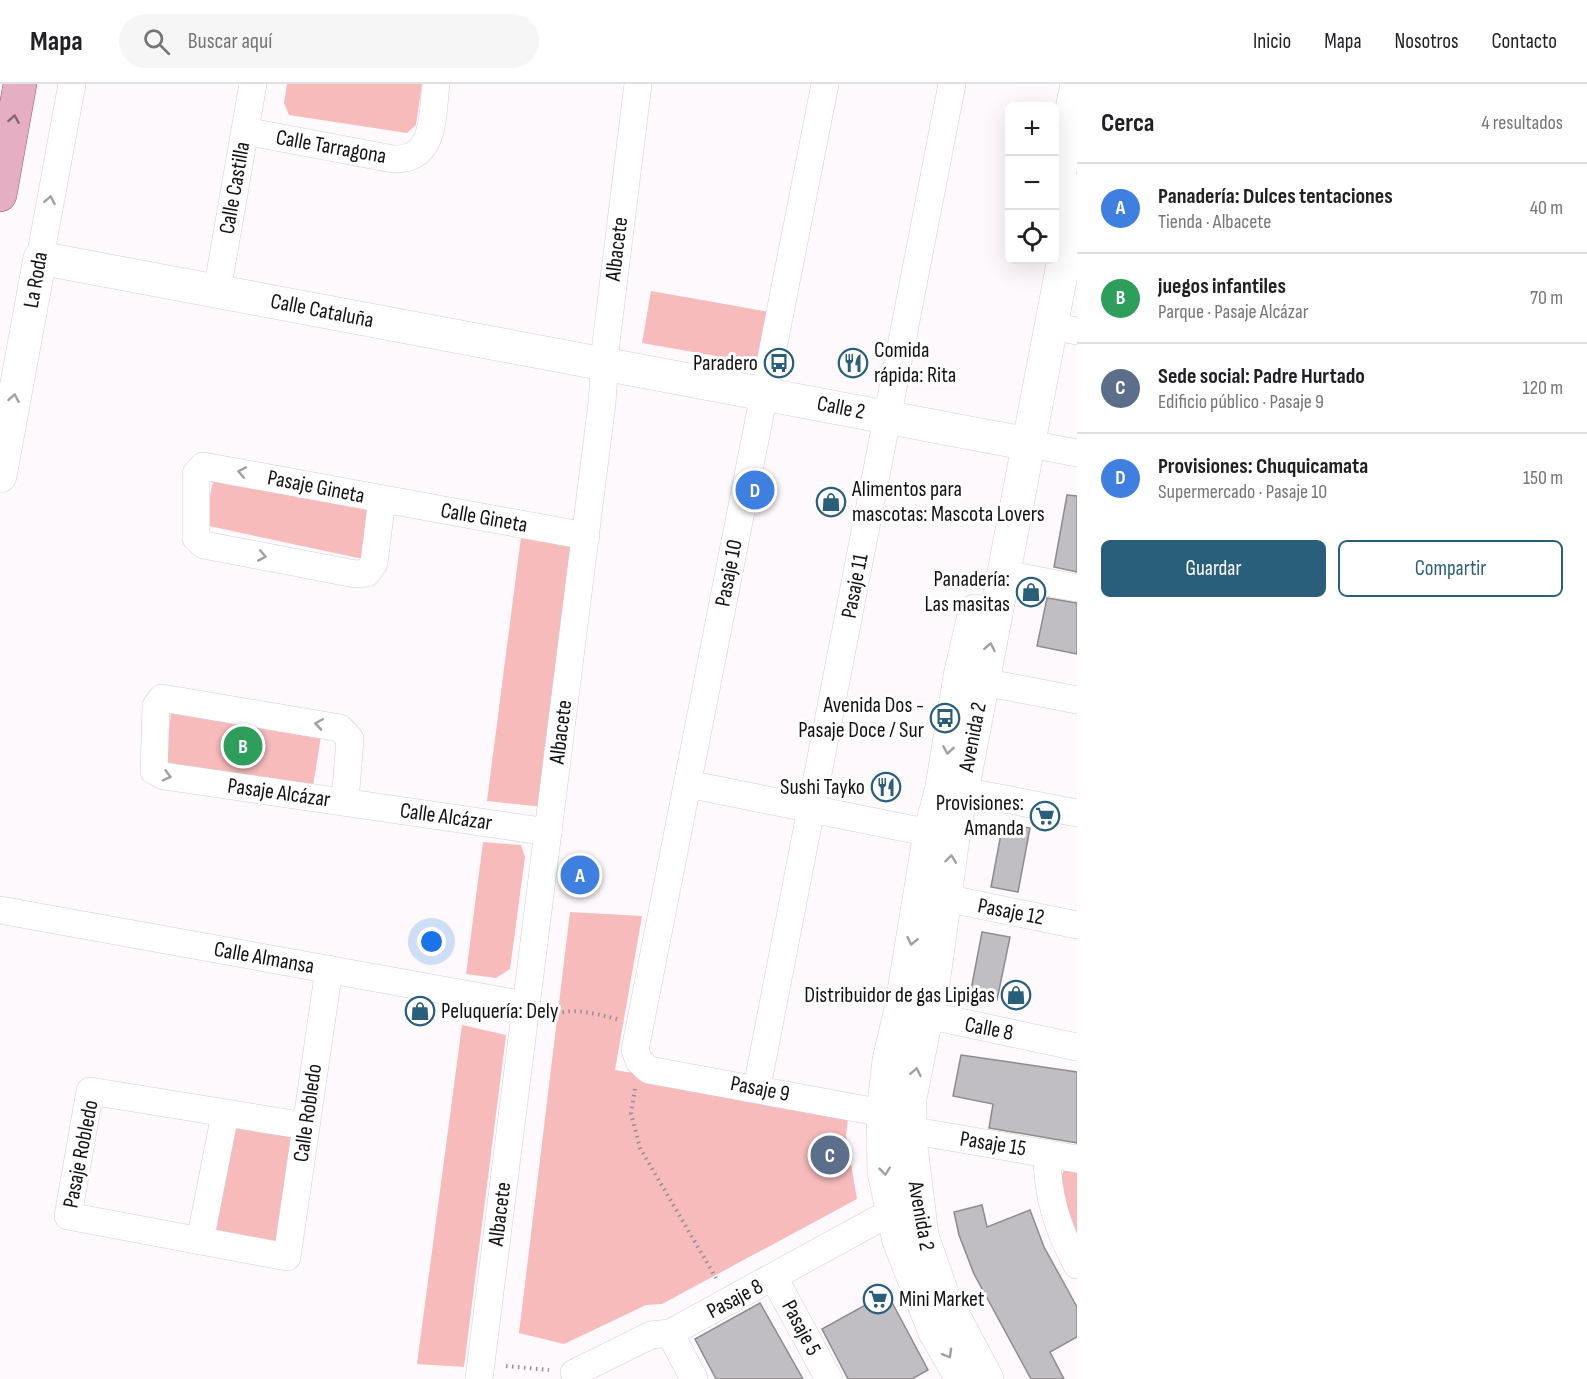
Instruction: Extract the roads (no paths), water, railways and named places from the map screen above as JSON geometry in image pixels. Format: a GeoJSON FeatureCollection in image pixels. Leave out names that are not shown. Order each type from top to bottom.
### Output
{"type":"FeatureCollection","features":[{"type":"Feature","properties":{"kind":"main road"},"geometry":{"type":"LineString","coordinates":[[0,195],[20,84]]}},
{"type":"Feature","properties":{"kind":"street","name":"La Roda"},"geometry":{"type":"LineString","coordinates":[[0,476],[72,84]]}},
{"type":"Feature","properties":{"kind":"street","name":"Calle Castilla"},"geometry":{"type":"LineString","coordinates":[[217,291],[253,84]]}},
{"type":"Feature","properties":{"kind":"street","name":"Calle Tarragona"},"geometry":{"type":"LineString","coordinates":[[245,131],[393,159],[409,158],[417,154],[430,136],[436,84]]}},
{"type":"Feature","properties":{"kind":"street","name":"Albacete"},"geometry":{"type":"LineString","coordinates":[[480,1371],[586,536],[602,403],[604,363],[638,84]]}},
{"type":"Feature","properties":{"kind":"street","name":"Pasaje 10"},"geometry":{"type":"LineString","coordinates":[[639,1061],[635,1050],[825,84]]}},
{"type":"Feature","properties":{"kind":"street","name":"Pasaje 11"},"geometry":{"type":"LineString","coordinates":[[757,1088],[952,84]]}},
{"type":"Feature","properties":{"kind":"street","name":"Avenida 2"},"geometry":{"type":"LineString","coordinates":[[962,1379],[922,1303],[909,1272],[891,1212],[884,1172],[896,1121],[910,1098],[914,1013],[930,833],[942,787],[960,676],[984,570],[1018,442],[1064,328],[1077,84]]}},
{"type":"Feature","properties":{"kind":"street","name":"Calle Cataluña"},"geometry":{"type":"LineString","coordinates":[[40,258],[604,363]]}},
{"type":"Feature","properties":{"kind":"street","name":"Avenida 2"},"geometry":{"type":"LineString","coordinates":[[914,1013],[945,898],[1004,574],[1018,442],[1042,264]]}},
{"type":"Feature","properties":{"kind":"street","name":"Calle 2"},"geometry":{"type":"LineString","coordinates":[[604,363],[1077,453]]}},
{"type":"Feature","properties":{"kind":"street","name":"Pasaje Gineta"},"geometry":{"type":"LineString","coordinates":[[203,466],[381,500],[374,563],[367,573],[355,574],[204,545],[196,538],[196,474],[203,466]]}},
{"type":"Feature","properties":{"kind":"street","name":"Calle Gineta"},"geometry":{"type":"LineString","coordinates":[[381,500],[586,536]]}},
{"type":"Feature","properties":{"kind":"street"},"geometry":{"type":"LineString","coordinates":[[1004,574],[1077,588]]}},
{"type":"Feature","properties":{"kind":"street"},"geometry":{"type":"LineString","coordinates":[[983,682],[1077,700]]}},
{"type":"Feature","properties":{"kind":"street","name":"Pasaje Alcázar"},"geometry":{"type":"LineString","coordinates":[[162,698],[340,728],[350,739],[345,802],[164,776],[154,771],[156,706],[162,698]]}},
{"type":"Feature","properties":{"kind":"street"},"geometry":{"type":"LineString","coordinates":[[688,784],[930,833]]}},
{"type":"Feature","properties":{"kind":"street"},"geometry":{"type":"LineString","coordinates":[[963,791],[1077,813]]}},
{"type":"Feature","properties":{"kind":"street","name":"Calle Alcázar"},"geometry":{"type":"LineString","coordinates":[[345,802],[548,832]]}},
{"type":"Feature","properties":{"kind":"street","name":"Pasaje 12"},"geometry":{"type":"LineString","coordinates":[[945,898],[1077,925]]}},
{"type":"Feature","properties":{"kind":"street","name":"Calle Almansa"},"geometry":{"type":"LineString","coordinates":[[1,909],[329,969],[524,1011]]}},
{"type":"Feature","properties":{"kind":"street","name":"Calle Robledo"},"geometry":{"type":"LineString","coordinates":[[287,1257],[329,969]]}},
{"type":"Feature","properties":{"kind":"street","name":"Calle 8"},"geometry":{"type":"LineString","coordinates":[[914,1013],[1077,1047]]}},
{"type":"Feature","properties":{"kind":"street","name":"Pasaje 9"},"geometry":{"type":"LineString","coordinates":[[639,1061],[650,1070],[757,1088],[896,1121]]}},
{"type":"Feature","properties":{"kind":"street","name":"Pasaje Robledo"},"geometry":{"type":"LineString","coordinates":[[287,1257],[68,1216],[90,1091],[306,1126]]}},
{"type":"Feature","properties":{"kind":"street"},"geometry":{"type":"LineString","coordinates":[[200,1241],[225,1114]]}},
{"type":"Feature","properties":{"kind":"street","name":"Avenida 2"},"geometry":{"type":"LineString","coordinates":[[896,1121],[922,1236],[932,1266],[943,1296],[987,1379]]}},
{"type":"Feature","properties":{"kind":"street","name":"Pasaje 15"},"geometry":{"type":"LineString","coordinates":[[896,1121],[1077,1159]]}},
{"type":"Feature","properties":{"kind":"street"},"geometry":{"type":"LineString","coordinates":[[1047,1153],[1049,1196],[1056,1221],[1077,1265]]}},
{"type":"Feature","properties":{"kind":"street","name":"Pasaje 8"},"geometry":{"type":"LineString","coordinates":[[574,1373],[651,1335],[670,1334],[891,1212]]}},
{"type":"Feature","properties":{"kind":"street","name":"Pasaje 5"},"geometry":{"type":"LineString","coordinates":[[774,1278],[828,1379]]}},
{"type":"Feature","properties":{"kind":"street"},"geometry":{"type":"LineString","coordinates":[[670,1334],[694,1379]]}},
{"type":"Feature","properties":{"kind":"place","name":"Paradero"},"geometry":{"type":"Point","coordinates":[779,363]}},
{"type":"Feature","properties":{"kind":"place","name":"Comida rápida: Rita"},"geometry":{"type":"Point","coordinates":[853,363]}},
{"type":"Feature","properties":{"kind":"place","name":"Provisiones: Chuquicamata"},"geometry":{"type":"Point","coordinates":[755,490]}},
{"type":"Feature","properties":{"kind":"place","name":"Alimentos para mascotas: Mascota Lovers"},"geometry":{"type":"Point","coordinates":[831,502]}},
{"type":"Feature","properties":{"kind":"place","name":"Panadería: Las masitas"},"geometry":{"type":"Point","coordinates":[1031,592]}},
{"type":"Feature","properties":{"kind":"place","name":"Avenida Dos - Pasaje Doce / Sur"},"geometry":{"type":"Point","coordinates":[945,718]}},
{"type":"Feature","properties":{"kind":"place","name":"juegos infantiles"},"geometry":{"type":"Point","coordinates":[243,746]}},
{"type":"Feature","properties":{"kind":"place","name":"Sushi Tayko"},"geometry":{"type":"Point","coordinates":[886,787]}},
{"type":"Feature","properties":{"kind":"place","name":"Provisiones: Amanda"},"geometry":{"type":"Point","coordinates":[1045,816]}},
{"type":"Feature","properties":{"kind":"place","name":"Panadería: Dulces tentaciones"},"geometry":{"type":"Point","coordinates":[580,875]}},
{"type":"Feature","properties":{"kind":"place","name":"Distribuidor de gas Lipigas"},"geometry":{"type":"Point","coordinates":[1016,995]}},
{"type":"Feature","properties":{"kind":"place","name":"Peluquería: Dely"},"geometry":{"type":"Point","coordinates":[420,1011]}},
{"type":"Feature","properties":{"kind":"place","name":"Sede social: Padre Hurtado"},"geometry":{"type":"Point","coordinates":[830,1155]}},
{"type":"Feature","properties":{"kind":"place","name":"Mini Market"},"geometry":{"type":"Point","coordinates":[878,1299]}}]}
